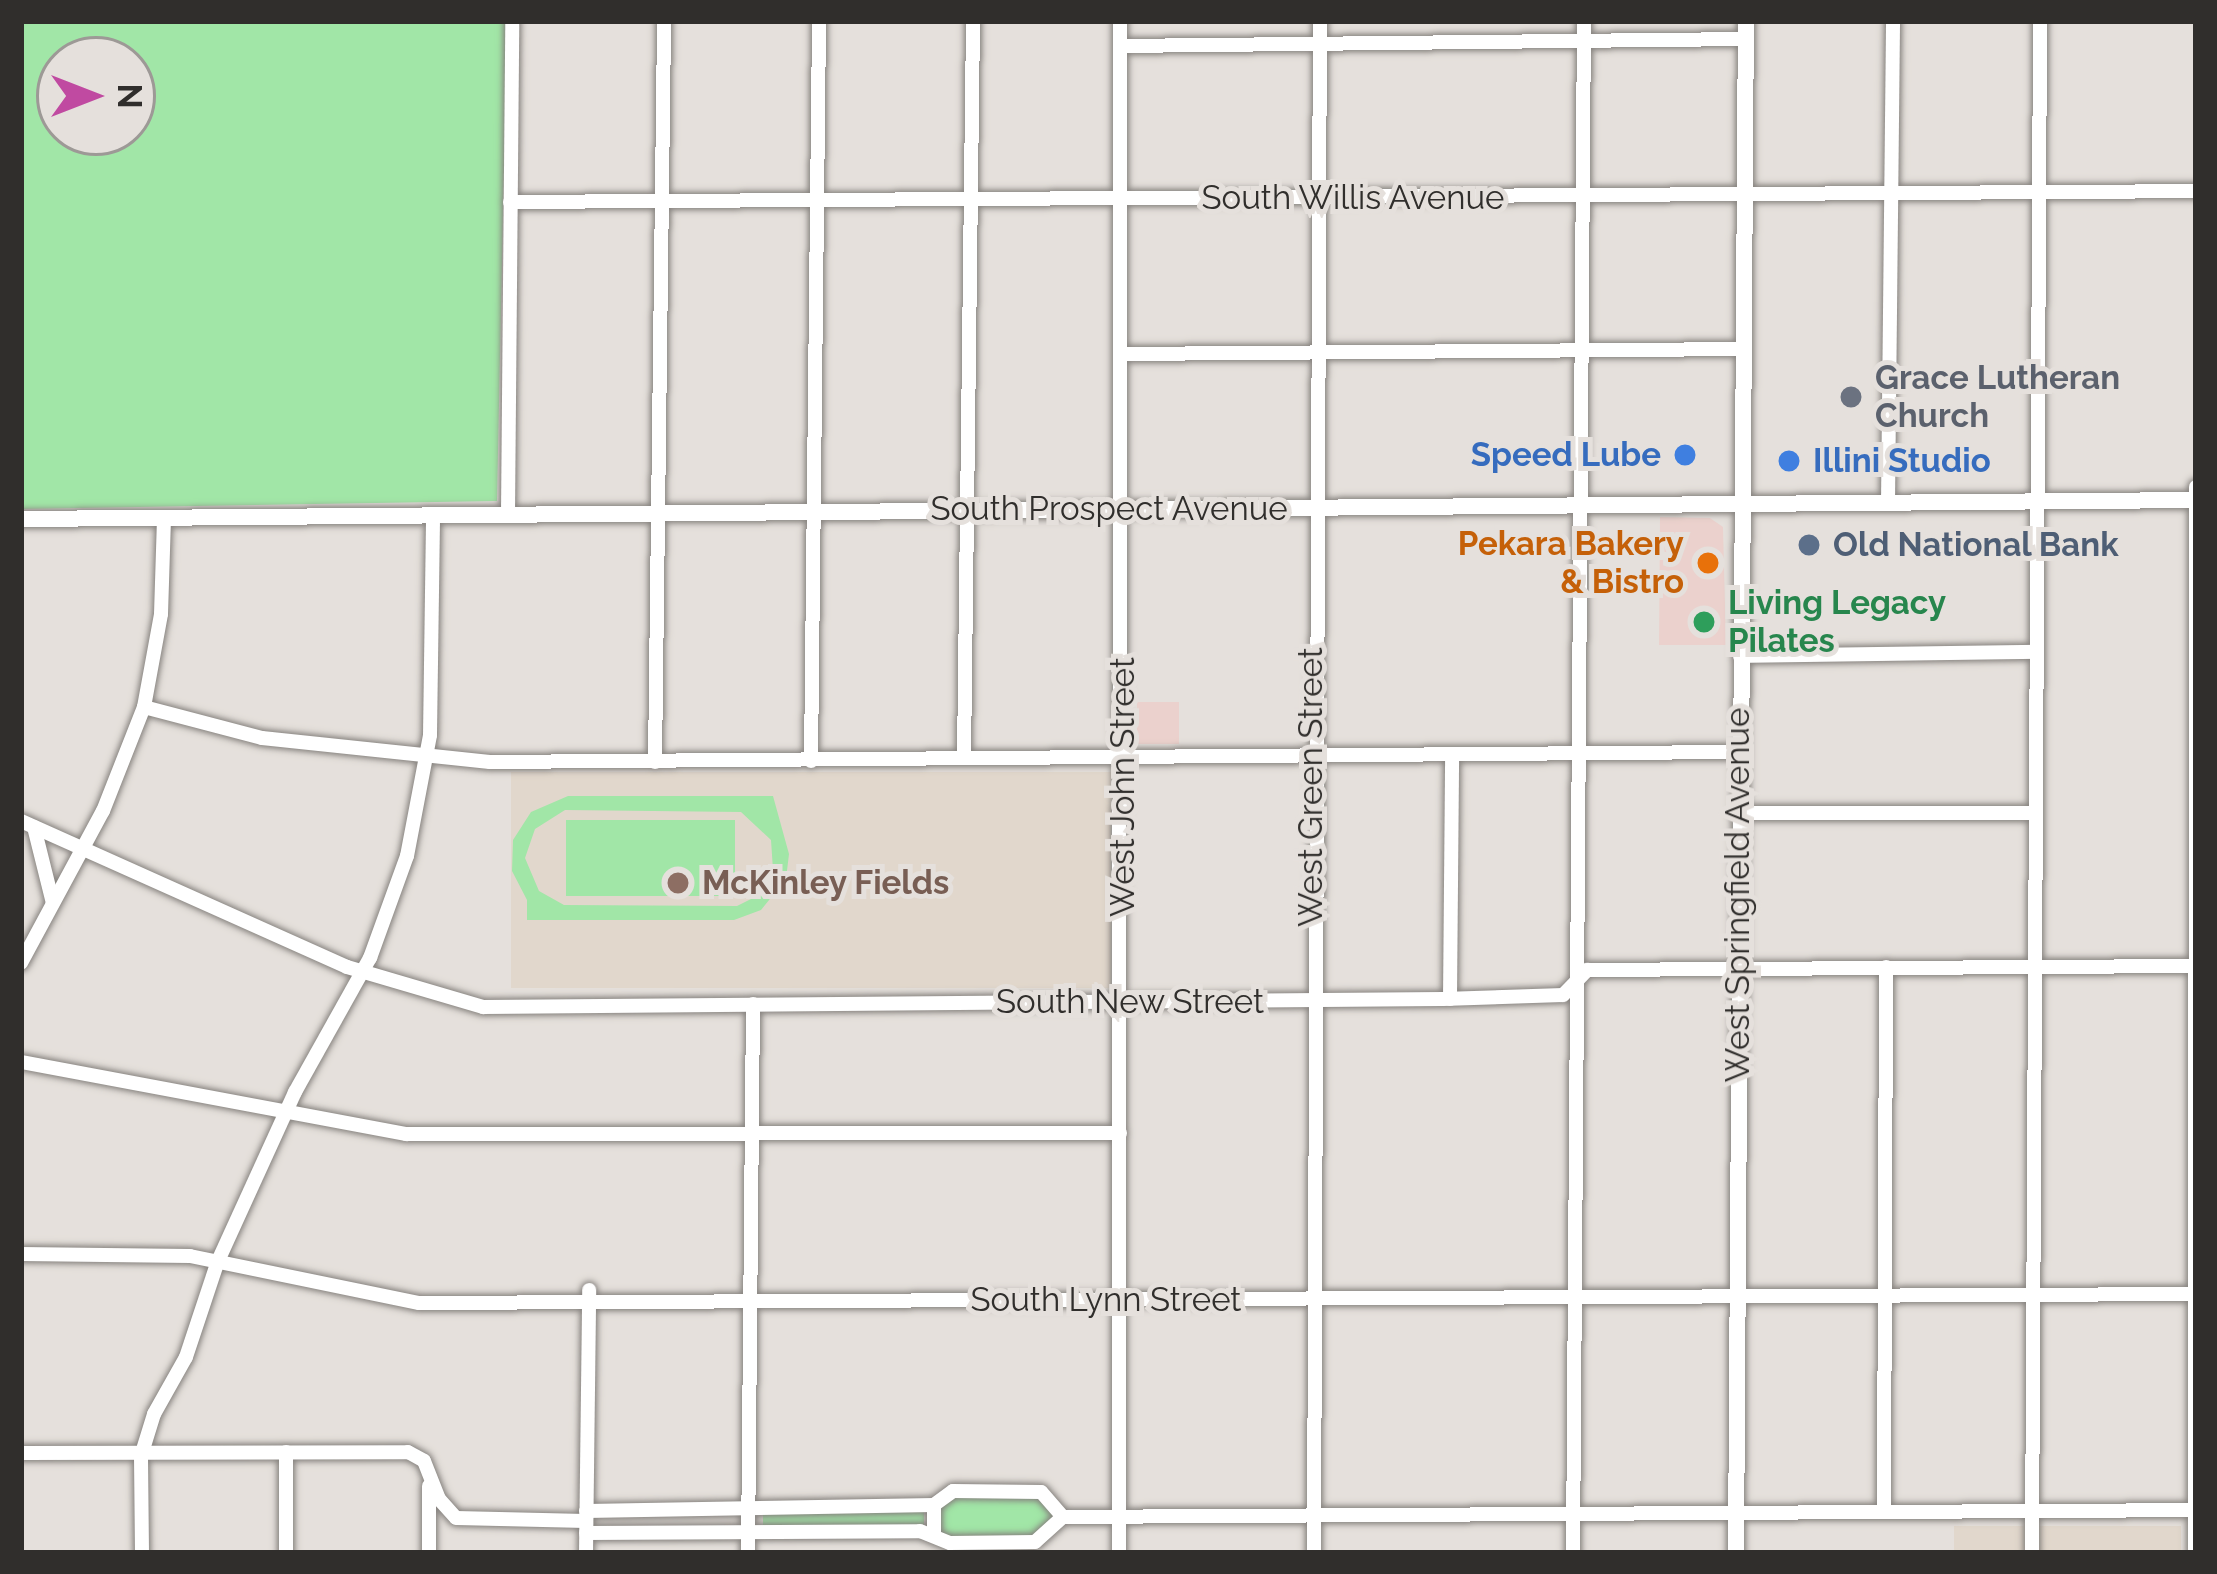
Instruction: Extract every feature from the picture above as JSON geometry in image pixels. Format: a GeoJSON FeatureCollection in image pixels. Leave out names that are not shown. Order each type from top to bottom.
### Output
{"type":"FeatureCollection","features":[{"type":"Feature","properties":{"kind":"main road","name":"West Springfield Avenue"},"geometry":{"type":"LineString","coordinates":[[1736,1553],[1746,30]]}},
{"type":"Feature","properties":{"kind":"main road","name":"South Prospect Avenue"},"geometry":{"type":"LineString","coordinates":[[21,519],[2196,500]]}},
{"type":"Feature","properties":{"kind":"street"},"geometry":{"type":"LineString","coordinates":[[508,514],[512,21]]}},
{"type":"Feature","properties":{"kind":"street"},"geometry":{"type":"LineString","coordinates":[[655,762],[664,21]]}},
{"type":"Feature","properties":{"kind":"street"},"geometry":{"type":"LineString","coordinates":[[811,761],[819,21]]}},
{"type":"Feature","properties":{"kind":"street"},"geometry":{"type":"LineString","coordinates":[[964,758],[973,21]]}},
{"type":"Feature","properties":{"kind":"street","name":"West John Street"},"geometry":{"type":"LineString","coordinates":[[1119,1553],[1124,756],[1120,21]]}},
{"type":"Feature","properties":{"kind":"street","name":"West Green Street"},"geometry":{"type":"LineString","coordinates":[[1314,1553],[1310,1001],[1320,21]]}},
{"type":"Feature","properties":{"kind":"street"},"geometry":{"type":"LineString","coordinates":[[1574,1553],[1584,21]]}},
{"type":"Feature","properties":{"kind":"street"},"geometry":{"type":"LineString","coordinates":[[1888,502],[1893,21]]}},
{"type":"Feature","properties":{"kind":"street"},"geometry":{"type":"LineString","coordinates":[[2032,1553],[2033,652],[2040,21]]}},
{"type":"Feature","properties":{"kind":"street"},"geometry":{"type":"LineString","coordinates":[[1120,46],[1584,42],[1746,30]]}},
{"type":"Feature","properties":{"kind":"street","name":"South Willis Avenue"},"geometry":{"type":"LineString","coordinates":[[510,202],[2196,191]]}},
{"type":"Feature","properties":{"kind":"street"},"geometry":{"type":"LineString","coordinates":[[1124,354],[1743,349]]}},
{"type":"Feature","properties":{"kind":"street"},"geometry":{"type":"LineString","coordinates":[[2195,1553],[2196,487]]}},
{"type":"Feature","properties":{"kind":"street"},"geometry":{"type":"LineString","coordinates":[[142,1553],[141,1456],[218,1261],[286,1112],[362,973],[406,856],[428,755],[433,515]]}},
{"type":"Feature","properties":{"kind":"street"},"geometry":{"type":"LineString","coordinates":[[21,963],[84,850],[143,707],[161,614],[164,518]]}},
{"type":"Feature","properties":{"kind":"street"},"geometry":{"type":"LineString","coordinates":[[1739,656],[2033,652]]}},
{"type":"Feature","properties":{"kind":"street"},"geometry":{"type":"LineString","coordinates":[[143,707],[262,738],[428,755],[655,762],[1739,752]]}},
{"type":"Feature","properties":{"kind":"street"},"geometry":{"type":"LineString","coordinates":[[1450,999],[1451,754]]}},
{"type":"Feature","properties":{"kind":"street"},"geometry":{"type":"LineString","coordinates":[[1738,813],[2033,813]]}},
{"type":"Feature","properties":{"kind":"street"},"geometry":{"type":"LineString","coordinates":[[27,824],[53,905]]}},
{"type":"Feature","properties":{"kind":"street","name":"South New Street"},"geometry":{"type":"LineString","coordinates":[[27,824],[362,973],[483,1007],[1450,999],[1563,995],[1587,970],[2195,966]]}},
{"type":"Feature","properties":{"kind":"street"},"geometry":{"type":"LineString","coordinates":[[1884,1512],[1886,967]]}},
{"type":"Feature","properties":{"kind":"street"},"geometry":{"type":"LineString","coordinates":[[748,1553],[753,1004]]}},
{"type":"Feature","properties":{"kind":"street"},"geometry":{"type":"LineString","coordinates":[[21,1062],[286,1112],[445,1136],[1120,1132]]}},
{"type":"Feature","properties":{"kind":"street","name":"South Lynn Street"},"geometry":{"type":"LineString","coordinates":[[21,1254],[218,1261],[419,1304],[589,1298],[749,1303],[2195,1294]]}},
{"type":"Feature","properties":{"kind":"street"},"geometry":{"type":"LineString","coordinates":[[586,1553],[589,1298]]}},
{"type":"Feature","properties":{"kind":"street"},"geometry":{"type":"LineString","coordinates":[[286,1452],[286,1553]]}},
{"type":"Feature","properties":{"kind":"street"},"geometry":{"type":"LineString","coordinates":[[21,1453],[408,1452],[430,1472],[451,1514],[475,1522]]}},
{"type":"Feature","properties":{"kind":"street"},"geometry":{"type":"LineString","coordinates":[[429,1553],[430,1472]]}},
{"type":"Feature","properties":{"kind":"street"},"geometry":{"type":"LineString","coordinates":[[429,1526],[934,1505],[953,1492],[1041,1492],[1063,1517]]}},
{"type":"Feature","properties":{"kind":"street"},"geometry":{"type":"LineString","coordinates":[[934,1505],[934,1532]]}},
{"type":"Feature","properties":{"kind":"street"},"geometry":{"type":"LineString","coordinates":[[586,1521],[748,1531],[934,1532],[950,1543],[1035,1543],[1063,1517],[2195,1510]]}},
{"type":"Feature","properties":{"kind":"shaded area"},"geometry":{"type":"Polygon","coordinates":[[[1660,517],[1710,518],[1723,527],[1726,645],[1659,645],[1660,517]]]}},
{"type":"Feature","properties":{"kind":"shaded area"},"geometry":{"type":"Polygon","coordinates":[[[1137,702],[1179,702],[1179,744],[1137,744],[1137,702]]]}},
{"type":"Feature","properties":{"kind":"shaded area"},"geometry":{"type":"Polygon","coordinates":[[[511,772],[1111,772],[1111,988],[511,988],[511,772]]]}},
{"type":"Feature","properties":{"kind":"shaded area"},"geometry":{"type":"Polygon","coordinates":[[[1954,1526],[2181,1526],[2181,1553],[1954,1553],[1954,1526]]]}},
{"type":"Feature","properties":{"kind":"green space"},"geometry":{"type":"Polygon","coordinates":[[[21,21],[507,21],[497,501],[21,509],[21,21]]]}},
{"type":"Feature","properties":{"kind":"green space"},"geometry":{"type":"Polygon","coordinates":[[[568,796],[773,796],[789,854],[786,879],[761,910],[734,920],[527,920],[527,900],[512,871],[513,840],[531,812],[568,796]],[[565,810],[535,829],[525,858],[539,891],[564,905],[737,906],[757,896],[773,870],[771,840],[741,812],[565,810]]]}},
{"type":"Feature","properties":{"kind":"green space"},"geometry":{"type":"Polygon","coordinates":[[[566,820],[735,820],[735,896],[566,896],[566,820]]]}},
{"type":"Feature","properties":{"kind":"green space"},"geometry":{"type":"Polygon","coordinates":[[[954,1495],[1040,1495],[1054,1516],[1046,1535],[951,1539],[938,1529],[938,1508],[954,1495]]]}},
{"type":"Feature","properties":{"kind":"green space"},"geometry":{"type":"Polygon","coordinates":[[[763,1512],[924,1512],[924,1525],[763,1525],[763,1512]]]}},
{"type":"Feature","properties":{"kind":"place","name":"Grace Lutheran Church"},"geometry":{"type":"Point","coordinates":[1851,397]}},
{"type":"Feature","properties":{"kind":"place","name":"Speed Lube"},"geometry":{"type":"Point","coordinates":[1685,455]}},
{"type":"Feature","properties":{"kind":"place","name":"Illini Studio"},"geometry":{"type":"Point","coordinates":[1789,461]}},
{"type":"Feature","properties":{"kind":"place","name":"Old National Bank"},"geometry":{"type":"Point","coordinates":[1809,545]}},
{"type":"Feature","properties":{"kind":"place","name":"Pekara Bakery & Bistro"},"geometry":{"type":"Point","coordinates":[1708,563]}},
{"type":"Feature","properties":{"kind":"place","name":"Living Legacy Pilates"},"geometry":{"type":"Point","coordinates":[1704,622]}},
{"type":"Feature","properties":{"kind":"place","name":"McKinley Fields"},"geometry":{"type":"Point","coordinates":[678,883]}}]}
